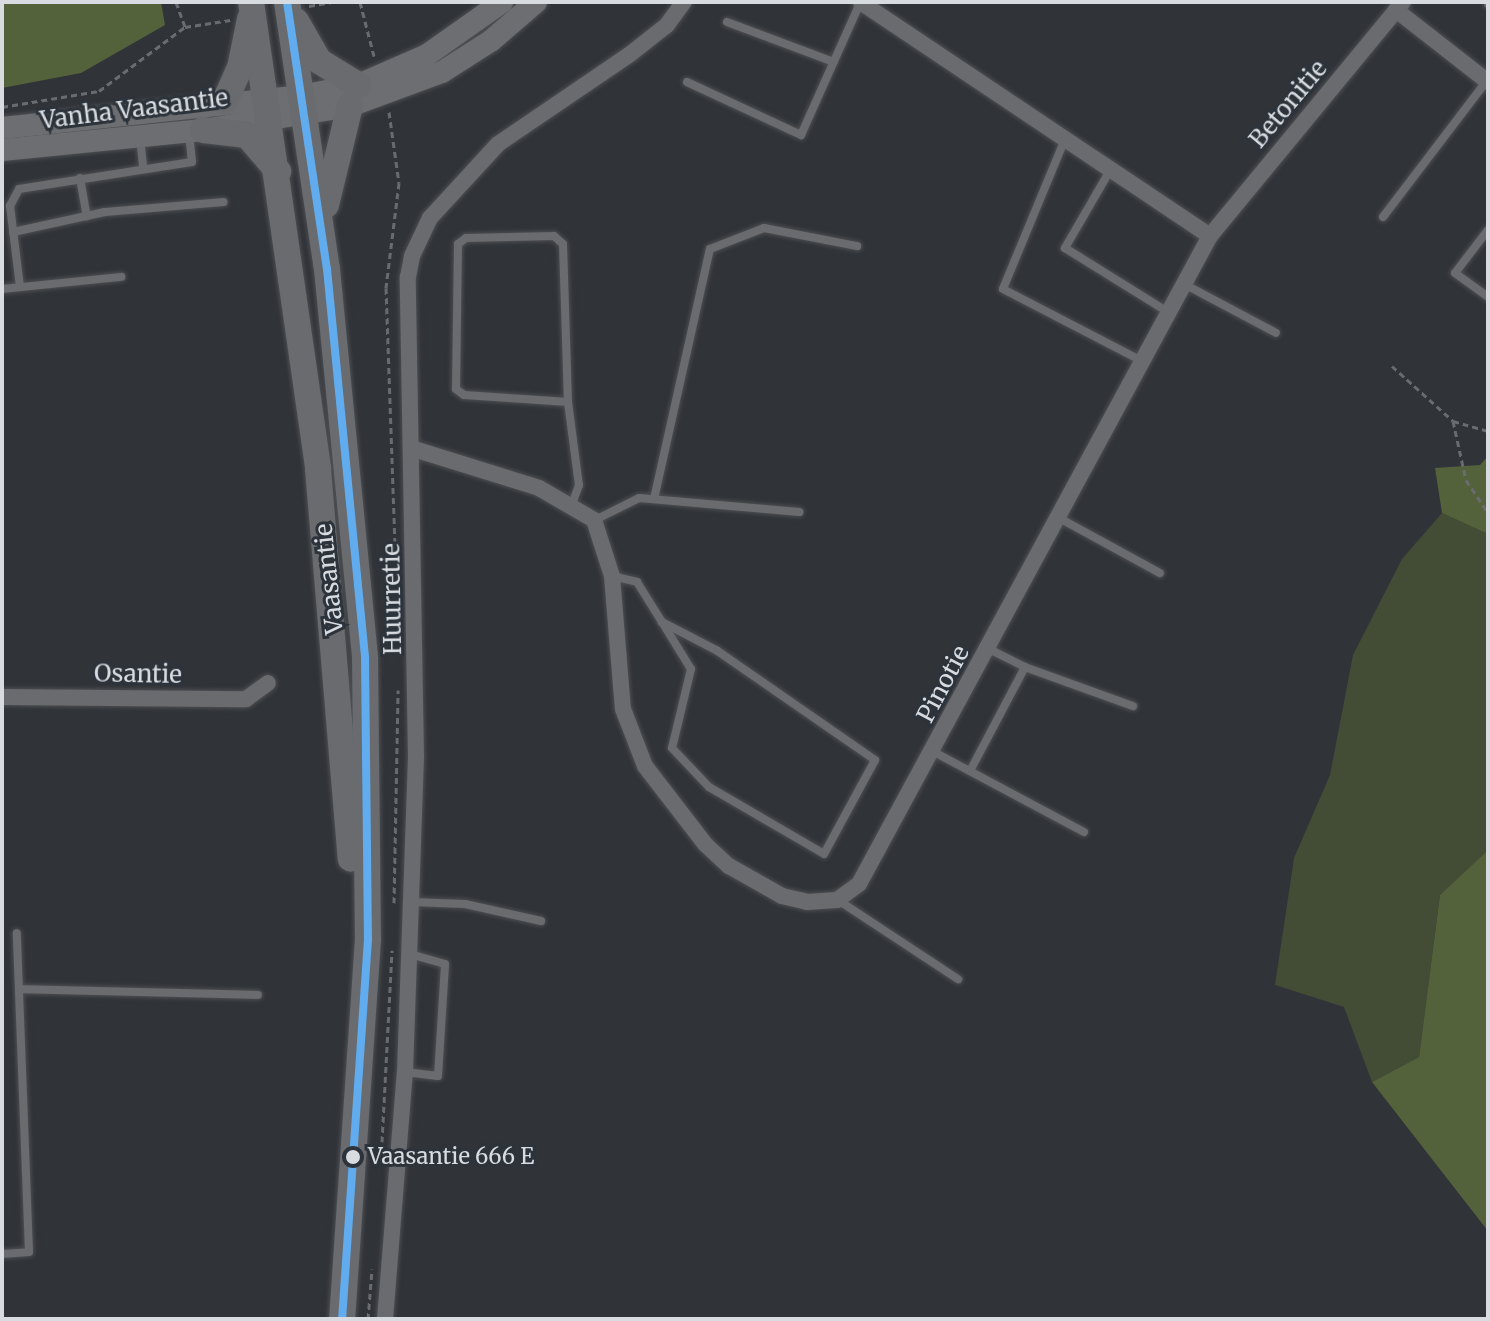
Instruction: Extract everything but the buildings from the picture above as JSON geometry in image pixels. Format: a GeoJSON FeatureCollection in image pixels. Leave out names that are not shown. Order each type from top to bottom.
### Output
{"type":"FeatureCollection","features":[{"type":"Feature","properties":{"kind":"highway"},"geometry":{"type":"LineString","coordinates":[[293,4],[319,61],[354,96],[330,175],[322,229]]}},
{"type":"Feature","properties":{"kind":"highway","name":"Vaasantie"},"geometry":{"type":"LineString","coordinates":[[293,4],[302,106],[322,229],[365,658],[368,939],[342,1319]]}},
{"type":"Feature","properties":{"kind":"highway"},"geometry":{"type":"LineString","coordinates":[[225,101],[240,68],[246,10]]}},
{"type":"Feature","properties":{"kind":"highway","name":"Vaasantie"},"geometry":{"type":"LineString","coordinates":[[246,10],[270,107],[340,685],[360,1043]]}},
{"type":"Feature","properties":{"kind":"highway"},"geometry":{"type":"LineString","coordinates":[[196,131],[247,135],[279,172]]}},
{"type":"Feature","properties":{"kind":"main road"},"geometry":{"type":"LineString","coordinates":[[354,96],[427,55],[502,2]]}},
{"type":"Feature","properties":{"kind":"main road"},"geometry":{"type":"LineString","coordinates":[[270,107],[302,106],[354,96],[442,72],[492,40],[536,2]]}},
{"type":"Feature","properties":{"kind":"main road","name":"Vanha Vaasantie"},"geometry":{"type":"LineString","coordinates":[[2,128],[225,101],[270,107]]}},
{"type":"Feature","properties":{"kind":"main road","name":"Vanha Vaasantie"},"geometry":{"type":"LineString","coordinates":[[2,150],[196,131],[270,107]]}},
{"type":"Feature","properties":{"kind":"street","name":"Huurretie"},"geometry":{"type":"LineString","coordinates":[[385,1319],[405,1072],[410,954],[414,449],[408,277],[430,218],[522,123],[629,55],[667,25],[684,2]]}},
{"type":"Feature","properties":{"kind":"street"},"geometry":{"type":"LineString","coordinates":[[861,2],[1113,166],[1210,236]]}},
{"type":"Feature","properties":{"kind":"street"},"geometry":{"type":"LineString","coordinates":[[1400,6],[1487,81]]}},
{"type":"Feature","properties":{"kind":"street","name":"Betonitie"},"geometry":{"type":"LineString","coordinates":[[1210,236],[1400,6]]}},
{"type":"Feature","properties":{"kind":"street","name":"Pinotie"},"geometry":{"type":"LineString","coordinates":[[837,900],[859,884],[874,863],[1210,236]]}},
{"type":"Feature","properties":{"kind":"street"},"geometry":{"type":"LineString","coordinates":[[414,449],[539,488],[572,504],[594,520],[612,576],[623,709],[660,790],[705,844],[752,882],[807,902],[837,900]]}},
{"type":"Feature","properties":{"kind":"street","name":"Osantie"},"geometry":{"type":"LineString","coordinates":[[2,697],[246,699],[268,683]]}},
{"type":"Feature","properties":{"kind":"lane"},"geometry":{"type":"LineString","coordinates":[[687,82],[801,135],[861,2]]}},
{"type":"Feature","properties":{"kind":"lane"},"geometry":{"type":"LineString","coordinates":[[727,22],[834,62]]}},
{"type":"Feature","properties":{"kind":"lane"},"geometry":{"type":"LineString","coordinates":[[1383,217],[1487,81]]}},
{"type":"Feature","properties":{"kind":"lane"},"geometry":{"type":"LineString","coordinates":[[138,112],[143,167]]}},
{"type":"Feature","properties":{"kind":"lane"},"geometry":{"type":"LineString","coordinates":[[20,287],[10,206],[19,189],[143,167],[192,162],[196,131]]}},
{"type":"Feature","properties":{"kind":"lane"},"geometry":{"type":"LineString","coordinates":[[1066,137],[1003,289],[1142,362]]}},
{"type":"Feature","properties":{"kind":"lane"},"geometry":{"type":"LineString","coordinates":[[1113,166],[1065,248],[1169,312]]}},
{"type":"Feature","properties":{"kind":"lane"},"geometry":{"type":"LineString","coordinates":[[80,178],[87,216]]}},
{"type":"Feature","properties":{"kind":"lane"},"geometry":{"type":"LineString","coordinates":[[13,232],[87,216],[224,202]]}},
{"type":"Feature","properties":{"kind":"lane"},"geometry":{"type":"LineString","coordinates":[[654,499],[710,249],[764,228],[857,246]]}},
{"type":"Feature","properties":{"kind":"lane"},"geometry":{"type":"LineString","coordinates":[[1488,230],[1455,273],[1488,297]]}},
{"type":"Feature","properties":{"kind":"lane"},"geometry":{"type":"LineString","coordinates":[[568,402],[464,395],[456,389],[458,244],[466,238],[554,236],[563,244],[568,402],[579,485],[572,504]]}},
{"type":"Feature","properties":{"kind":"lane"},"geometry":{"type":"LineString","coordinates":[[2,289],[121,277]]}},
{"type":"Feature","properties":{"kind":"lane"},"geometry":{"type":"LineString","coordinates":[[1184,284],[1276,333]]}},
{"type":"Feature","properties":{"kind":"lane"},"geometry":{"type":"LineString","coordinates":[[594,520],[639,498],[799,512]]}},
{"type":"Feature","properties":{"kind":"lane"},"geometry":{"type":"LineString","coordinates":[[1059,518],[1160,573]]}},
{"type":"Feature","properties":{"kind":"lane"},"geometry":{"type":"LineString","coordinates":[[612,576],[637,582],[691,669],[672,748],[709,787],[824,854],[875,760],[716,650],[662,622]]}},
{"type":"Feature","properties":{"kind":"lane"},"geometry":{"type":"LineString","coordinates":[[989,649],[1025,667],[1133,706]]}},
{"type":"Feature","properties":{"kind":"lane"},"geometry":{"type":"LineString","coordinates":[[970,771],[1025,667]]}},
{"type":"Feature","properties":{"kind":"lane"},"geometry":{"type":"LineString","coordinates":[[934,752],[1084,832]]}},
{"type":"Feature","properties":{"kind":"lane"},"geometry":{"type":"LineString","coordinates":[[837,900],[958,979]]}},
{"type":"Feature","properties":{"kind":"lane"},"geometry":{"type":"LineString","coordinates":[[411,902],[465,904],[541,921]]}},
{"type":"Feature","properties":{"kind":"lane"},"geometry":{"type":"LineString","coordinates":[[2,1254],[29,1252],[17,933]]}},
{"type":"Feature","properties":{"kind":"lane"},"geometry":{"type":"LineString","coordinates":[[405,1072],[438,1076],[445,964],[410,954]]}},
{"type":"Feature","properties":{"kind":"lane"},"geometry":{"type":"LineString","coordinates":[[19,989],[258,995]]}},
{"type":"Feature","properties":{"kind":"path"},"geometry":{"type":"LineString","coordinates":[[176,2],[185,27]]}},
{"type":"Feature","properties":{"kind":"path"},"geometry":{"type":"LineString","coordinates":[[293,4],[332,2]]}},
{"type":"Feature","properties":{"kind":"path"},"geometry":{"type":"LineString","coordinates":[[360,2],[375,60]]}},
{"type":"Feature","properties":{"kind":"path"},"geometry":{"type":"LineString","coordinates":[[2,107],[99,91],[185,27],[246,10]]}},
{"type":"Feature","properties":{"kind":"path"},"geometry":{"type":"LineString","coordinates":[[388,105],[399,183],[386,288],[396,576]]}},
{"type":"Feature","properties":{"kind":"path"},"geometry":{"type":"LineString","coordinates":[[1392,366],[1453,421],[1488,431]]}},
{"type":"Feature","properties":{"kind":"path"},"geometry":{"type":"LineString","coordinates":[[1453,421],[1466,480],[1488,513]]}},
{"type":"Feature","properties":{"kind":"path"},"geometry":{"type":"LineString","coordinates":[[394,911],[398,679]]}},
{"type":"Feature","properties":{"kind":"path"},"geometry":{"type":"LineString","coordinates":[[382,1145],[393,940]]}},
{"type":"Feature","properties":{"kind":"path"},"geometry":{"type":"LineString","coordinates":[[368,1319],[373,1259]]}},
{"type":"Feature","properties":{"kind":"green space"},"geometry":{"type":"Polygon","coordinates":[[[2,2],[161,2],[165,25],[81,73],[2,88],[2,2]]]}},
{"type":"Feature","properties":{"kind":"green space"},"geometry":{"type":"Polygon","coordinates":[[[1488,456],[1488,534],[1442,513],[1435,468],[1480,465],[1488,456]]]}},
{"type":"Feature","properties":{"kind":"green space"},"geometry":{"type":"Polygon","coordinates":[[[1442,513],[1488,534],[1488,850],[1440,895],[1419,1057],[1372,1082],[1344,1007],[1275,985],[1294,858],[1330,775],[1353,655],[1402,559],[1442,513]]]}},
{"type":"Feature","properties":{"kind":"green space"},"geometry":{"type":"Polygon","coordinates":[[[1488,850],[1488,1231],[1372,1082],[1419,1057],[1440,895],[1488,850]]]}},
{"type":"Feature","properties":{"kind":"transit line"},"geometry":{"type":"LineString","coordinates":[[287,2],[327,269],[365,658],[368,939],[342,1319]]}},
{"type":"Feature","properties":{"kind":"place","name":"Vaasantie 666 E"},"geometry":{"type":"Point","coordinates":[353,1157]}}]}
